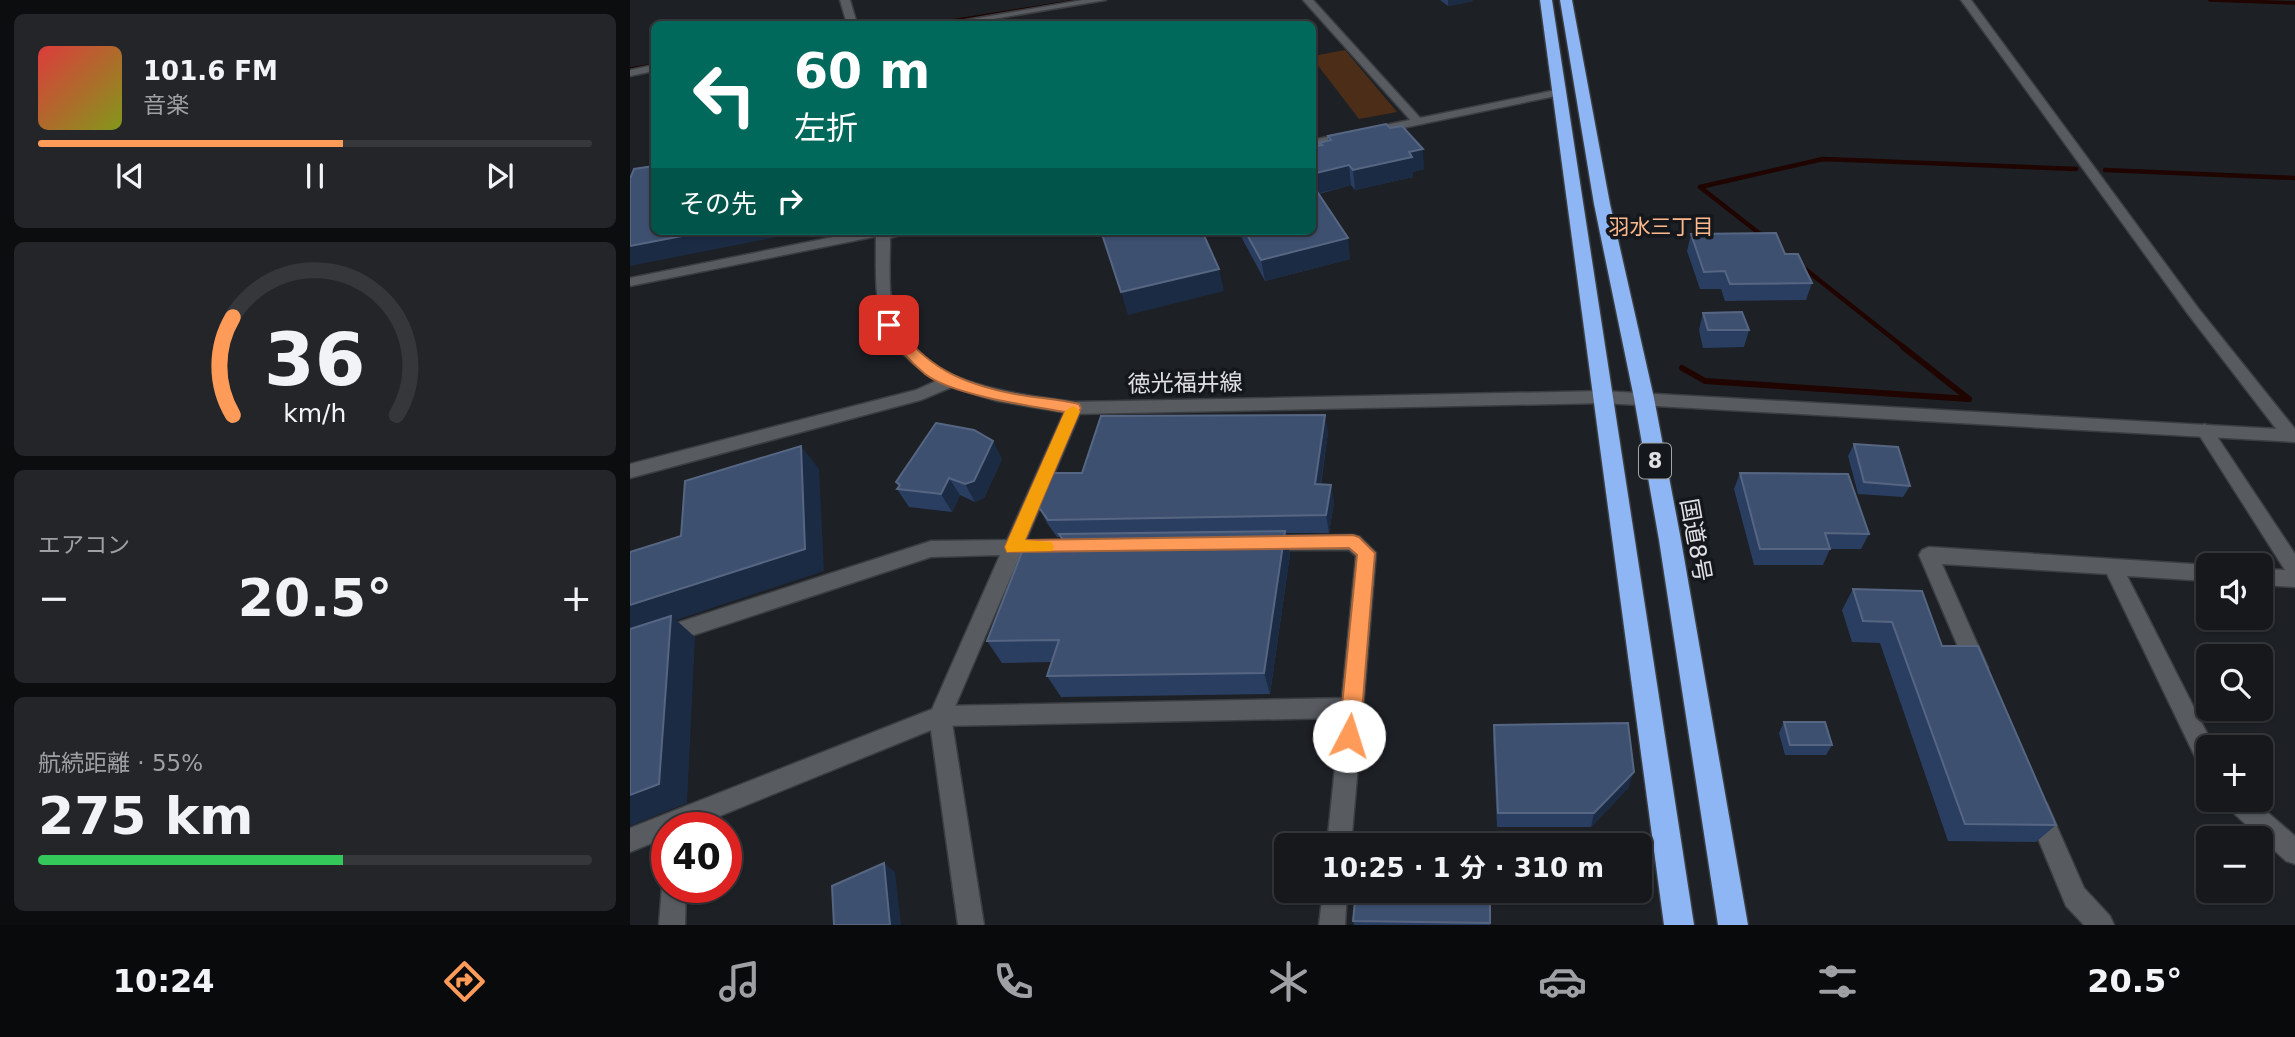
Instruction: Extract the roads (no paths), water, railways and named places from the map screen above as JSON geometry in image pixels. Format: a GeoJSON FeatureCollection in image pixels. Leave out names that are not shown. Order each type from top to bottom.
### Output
{"type":"FeatureCollection","features":[{"type":"Feature","properties":{"kind":"highway","name":"8"},"geometry":{"type":"LineString","coordinates":[[1546,0],[1679,925]]}},
{"type":"Feature","properties":{"kind":"highway","name":"国道8号"},"geometry":{"type":"LineString","coordinates":[[1566,0],[1602,204],[1644,398],[1732,925]]}},
{"type":"Feature","properties":{"kind":"street"},"geometry":{"type":"LineString","coordinates":[[845,0],[851,21]]}},
{"type":"Feature","properties":{"kind":"street"},"geometry":{"type":"LineString","coordinates":[[967,21],[1101,0]]}},
{"type":"Feature","properties":{"kind":"street"},"geometry":{"type":"LineString","coordinates":[[1308,0],[1418,122]]}},
{"type":"Feature","properties":{"kind":"street"},"geometry":{"type":"LineString","coordinates":[[1966,0],[2193,311],[2292,436]]}},
{"type":"Feature","properties":{"kind":"street"},"geometry":{"type":"LineString","coordinates":[[630,73],[651,69]]}},
{"type":"Feature","properties":{"kind":"street"},"geometry":{"type":"LineString","coordinates":[[1316,144],[1561,92]]}},
{"type":"Feature","properties":{"kind":"street"},"geometry":{"type":"LineString","coordinates":[[630,282],[873,235]]}},
{"type":"Feature","properties":{"kind":"street","name":"徳光福井線"},"geometry":{"type":"LineString","coordinates":[[883,235],[889,325],[902,344],[932,372],[1011,398],[1074,408],[1603,397],[2292,436]]}},
{"type":"Feature","properties":{"kind":"street"},"geometry":{"type":"LineString","coordinates":[[630,471],[921,394],[951,380]]}},
{"type":"Feature","properties":{"kind":"street"},"geometry":{"type":"LineString","coordinates":[[971,925],[940,716],[1074,408]]}},
{"type":"Feature","properties":{"kind":"street"},"geometry":{"type":"LineString","coordinates":[[2204,430],[2295,570]]}},
{"type":"Feature","properties":{"kind":"street"},"geometry":{"type":"LineString","coordinates":[[1244,543],[1353,542],[1366,553],[1340,833]]}},
{"type":"Feature","properties":{"kind":"street"},"geometry":{"type":"LineString","coordinates":[[630,647],[931,549],[1068,546]]}},
{"type":"Feature","properties":{"kind":"street"},"geometry":{"type":"LineString","coordinates":[[1983,681],[1929,555],[2196,572]]}},
{"type":"Feature","properties":{"kind":"street"},"geometry":{"type":"LineString","coordinates":[[2113,567],[2197,735]]}},
{"type":"Feature","properties":{"kind":"street"},"geometry":{"type":"LineString","coordinates":[[2273,578],[2295,579]]}},
{"type":"Feature","properties":{"kind":"street"},"geometry":{"type":"LineString","coordinates":[[707,812],[940,716],[1352,708]]}},
{"type":"Feature","properties":{"kind":"street"},"geometry":{"type":"LineString","coordinates":[[2032,795],[2075,897],[2101,925]]}},
{"type":"Feature","properties":{"kind":"street"},"geometry":{"type":"LineString","coordinates":[[2250,812],[2295,852]]}},
{"type":"Feature","properties":{"kind":"street"},"geometry":{"type":"LineString","coordinates":[[630,840],[651,833]]}},
{"type":"Feature","properties":{"kind":"street"},"geometry":{"type":"LineString","coordinates":[[672,925],[673,903]]}},
{"type":"Feature","properties":{"kind":"street"},"geometry":{"type":"LineString","coordinates":[[1332,925],[1334,903]]}},
{"type":"Feature","properties":{"kind":"waterway"},"geometry":{"type":"LineString","coordinates":[[952,21],[1083,0]]}},
{"type":"Feature","properties":{"kind":"waterway"},"geometry":{"type":"LineString","coordinates":[[2210,0],[2295,3]]}},
{"type":"Feature","properties":{"kind":"waterway"},"geometry":{"type":"LineString","coordinates":[[630,69],[651,66]]}},
{"type":"Feature","properties":{"kind":"waterway"},"geometry":{"type":"LineString","coordinates":[[1764,237],[1700,187],[1823,159],[2076,169]]}},
{"type":"Feature","properties":{"kind":"waterway"},"geometry":{"type":"LineString","coordinates":[[2105,170],[2295,178]]}},
{"type":"Feature","properties":{"kind":"waterway"},"geometry":{"type":"LineString","coordinates":[[1800,265],[1906,349]]}},
{"type":"Feature","properties":{"kind":"waterway"},"geometry":{"type":"LineString","coordinates":[[1682,368],[1705,381],[1969,399],[1903,347]]}},
{"type":"Feature","properties":{"kind":"district","name":"羽水三丁目"},"geometry":{"type":"Point","coordinates":[1661,227]}}]}
